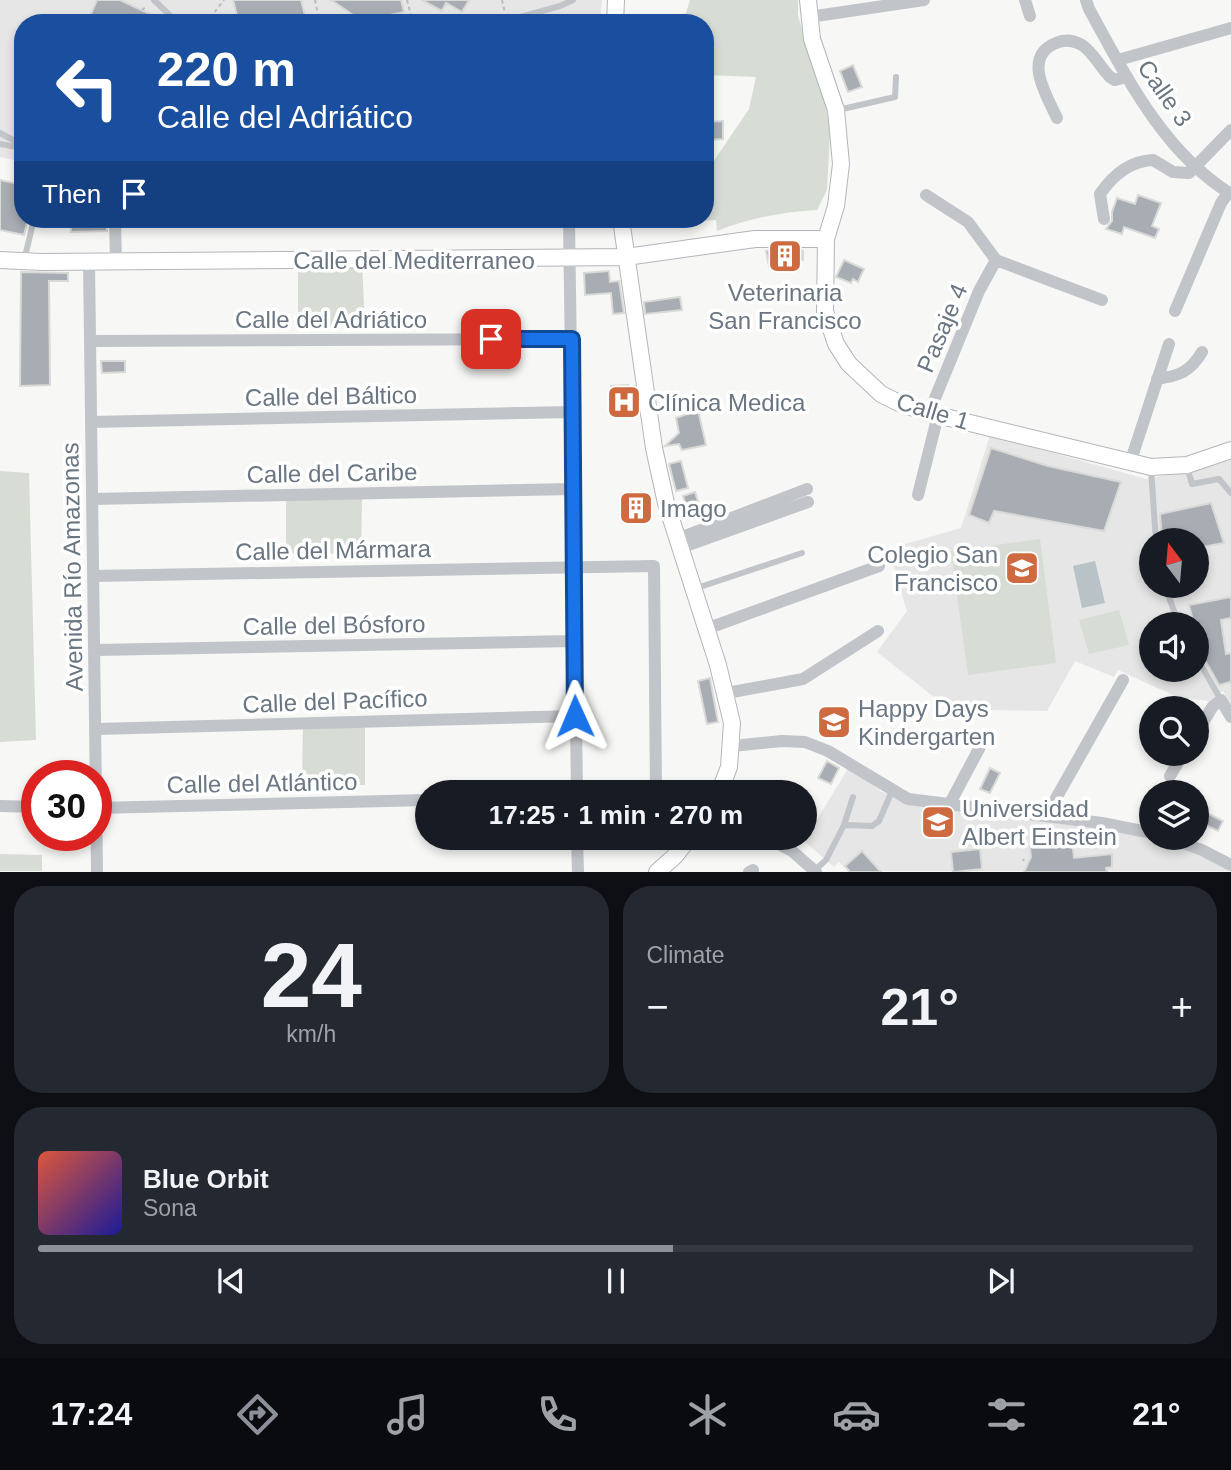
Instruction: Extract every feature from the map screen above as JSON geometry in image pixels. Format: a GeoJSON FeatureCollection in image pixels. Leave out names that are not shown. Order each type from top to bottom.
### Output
{"type":"FeatureCollection","features":[{"type":"Feature","properties":{"kind":"street","name":"Calle 1"},"geometry":{"type":"LineString","coordinates":[[808,0],[812,39],[836,110],[841,164],[836,206],[826,239],[825,312],[836,344],[857,374],[881,394],[933,414],[1130,463],[1151,467],[1187,465],[1230,455]]}},
{"type":"Feature","properties":{"kind":"street"},"geometry":{"type":"LineString","coordinates":[[809,17],[924,0]]}},
{"type":"Feature","properties":{"kind":"street"},"geometry":{"type":"LineString","coordinates":[[1026,0],[1030,16]]}},
{"type":"Feature","properties":{"kind":"street","name":"Calle 3"},"geometry":{"type":"LineString","coordinates":[[1086,0],[1088,9],[1148,110],[1188,160],[1230,193]]}},
{"type":"Feature","properties":{"kind":"street"},"geometry":{"type":"LineString","coordinates":[[1118,60],[1231,28]]}},
{"type":"Feature","properties":{"kind":"street"},"geometry":{"type":"LineString","coordinates":[[1057,118],[1038,73],[1040,55],[1048,47],[1059,41],[1070,40],[1087,49],[1110,77],[1115,80],[1127,77]]}},
{"type":"Feature","properties":{"kind":"street"},"geometry":{"type":"LineString","coordinates":[[1104,219],[1100,194],[1115,176],[1130,165],[1153,160],[1174,172],[1185,174],[1196,167],[1231,130]]}},
{"type":"Feature","properties":{"kind":"street"},"geometry":{"type":"LineString","coordinates":[[1175,311],[1221,203],[1230,193]]}},
{"type":"Feature","properties":{"kind":"street"},"geometry":{"type":"LineString","coordinates":[[926,195],[968,222],[996,260],[1102,300]]}},
{"type":"Feature","properties":{"kind":"street"},"geometry":{"type":"LineString","coordinates":[[115,228],[116,261]]}},
{"type":"Feature","properties":{"kind":"street"},"geometry":{"type":"LineString","coordinates":[[569,228],[577,780]]}},
{"type":"Feature","properties":{"kind":"street"},"geometry":{"type":"LineString","coordinates":[[622,228],[654,448],[666,503],[682,542],[692,589],[727,693],[732,723],[732,746],[724,780]]}},
{"type":"Feature","properties":{"kind":"street","name":"Calle del Mediterraneo"},"geometry":{"type":"LineString","coordinates":[[0,260],[89,262],[569,259],[626,257],[755,239],[826,239]]}},
{"type":"Feature","properties":{"kind":"street","name":"Pasaje 4"},"geometry":{"type":"LineString","coordinates":[[918,495],[933,414],[979,291],[996,260]]}},
{"type":"Feature","properties":{"kind":"street","name":"Avenida Río Amazonas"},"geometry":{"type":"LineString","coordinates":[[89,262],[96,760]]}},
{"type":"Feature","properties":{"kind":"street","name":"Calle del Adriático"},"geometry":{"type":"LineString","coordinates":[[90,341],[572,339]]}},
{"type":"Feature","properties":{"kind":"street"},"geometry":{"type":"LineString","coordinates":[[1130,463],[1169,344]]}},
{"type":"Feature","properties":{"kind":"street"},"geometry":{"type":"LineString","coordinates":[[1157,379],[1179,376],[1194,366],[1202,352]]}},
{"type":"Feature","properties":{"kind":"street","name":"Calle del Báltico"},"geometry":{"type":"LineString","coordinates":[[91,422],[572,412]]}},
{"type":"Feature","properties":{"kind":"street","name":"Calle del Caribe"},"geometry":{"type":"LineString","coordinates":[[92,499],[573,489]]}},
{"type":"Feature","properties":{"kind":"street"},"geometry":{"type":"LineString","coordinates":[[682,542],[808,496]]}},
{"type":"Feature","properties":{"kind":"street","name":"Calle del Mármara"},"geometry":{"type":"LineString","coordinates":[[93,576],[654,566],[656,780]]}},
{"type":"Feature","properties":{"kind":"street"},"geometry":{"type":"LineString","coordinates":[[706,629],[879,566]]}},
{"type":"Feature","properties":{"kind":"street"},"geometry":{"type":"LineString","coordinates":[[727,693],[803,679],[878,631]]}},
{"type":"Feature","properties":{"kind":"street","name":"Calle del Bósforo"},"geometry":{"type":"LineString","coordinates":[[95,650],[574,641]]}},
{"type":"Feature","properties":{"kind":"street"},"geometry":{"type":"LineString","coordinates":[[1046,816],[1123,680]]}},
{"type":"Feature","properties":{"kind":"street"},"geometry":{"type":"LineString","coordinates":[[1209,712],[1221,700],[1231,718]]}},
{"type":"Feature","properties":{"kind":"street","name":"Calle del Pacífico"},"geometry":{"type":"LineString","coordinates":[[96,729],[575,716]]}},
{"type":"Feature","properties":{"kind":"street"},"geometry":{"type":"LineString","coordinates":[[732,746],[782,741],[805,742],[828,751],[908,799],[1102,823],[1139,830]]}},
{"type":"Feature","properties":{"kind":"street"},"geometry":{"type":"LineString","coordinates":[[949,804],[980,747]]}},
{"type":"Feature","properties":{"kind":"street"},"geometry":{"type":"LineString","coordinates":[[1170,776],[1176,766]]}},
{"type":"Feature","properties":{"kind":"street","name":"Calle del Atlántico"},"geometry":{"type":"LineString","coordinates":[[112,808],[415,800]]}},
{"type":"Feature","properties":{"kind":"street"},"geometry":{"type":"LineString","coordinates":[[0,806],[21,807]]}},
{"type":"Feature","properties":{"kind":"street"},"geometry":{"type":"LineString","coordinates":[[577,850],[578,872]]}},
{"type":"Feature","properties":{"kind":"street"},"geometry":{"type":"LineString","coordinates":[[657,872],[680,850]]}},
{"type":"Feature","properties":{"kind":"street"},"geometry":{"type":"LineString","coordinates":[[790,850],[815,871]]}},
{"type":"Feature","properties":{"kind":"street"},"geometry":{"type":"LineString","coordinates":[[1204,850],[1229,859]]}},
{"type":"Feature","properties":{"kind":"street","name":"Avenida Río Amazonas"},"geometry":{"type":"LineString","coordinates":[[97,851],[97,872]]}},
{"type":"Feature","properties":{"kind":"lane"},"geometry":{"type":"LineString","coordinates":[[154,0],[169,14]]}},
{"type":"Feature","properties":{"kind":"lane"},"geometry":{"type":"LineString","coordinates":[[530,14],[573,0]]}},
{"type":"Feature","properties":{"kind":"lane"},"geometry":{"type":"LineString","coordinates":[[836,110],[895,97],[896,77]]}},
{"type":"Feature","properties":{"kind":"lane"},"geometry":{"type":"LineString","coordinates":[[24,262],[32,228]]}},
{"type":"Feature","properties":{"kind":"lane"},"geometry":{"type":"LineString","coordinates":[[1187,465],[1192,484],[1219,479],[1231,493]]}},
{"type":"Feature","properties":{"kind":"lane"},"geometry":{"type":"LineString","coordinates":[[1151,467],[1155,528]]}},
{"type":"Feature","properties":{"kind":"lane"},"geometry":{"type":"LineString","coordinates":[[692,589],[802,553]]}},
{"type":"Feature","properties":{"kind":"lane"},"geometry":{"type":"LineString","coordinates":[[1209,679],[1221,700]]}},
{"type":"Feature","properties":{"kind":"lane"},"geometry":{"type":"LineString","coordinates":[[844,825],[872,826],[878,821],[892,791]]}},
{"type":"Feature","properties":{"kind":"lane"},"geometry":{"type":"LineString","coordinates":[[815,871],[826,860],[844,825],[853,797]]}},
{"type":"Feature","properties":{"kind":"path"},"geometry":{"type":"LineString","coordinates":[[213,14],[224,0]]}},
{"type":"Feature","properties":{"kind":"shaded area"},"geometry":{"type":"Polygon","coordinates":[[[0,0],[602,0],[601,14],[14,14],[14,160],[0,157],[0,0]]]}},
{"type":"Feature","properties":{"kind":"shaded area"},"geometry":{"type":"Polygon","coordinates":[[[690,0],[798,0],[798,16],[826,107],[830,134],[827,190],[817,210],[766,216],[717,231],[714,220],[714,161],[749,109],[756,77],[714,75],[714,14],[686,14],[690,0]]]}},
{"type":"Feature","properties":{"kind":"shaded area"},"geometry":{"type":"Polygon","coordinates":[[[362,262],[365,327],[298,326],[298,264],[362,262]]]}},
{"type":"Feature","properties":{"kind":"shaded area","name":"Colegio San Francisco"},"geometry":{"type":"Polygon","coordinates":[[[990,435],[1146,479],[1201,468],[1231,458],[1231,705],[1223,691],[1209,701],[1209,696],[1175,696],[1144,682],[1209,682],[1209,612],[1139,612],[1139,680],[1118,670],[1114,677],[1075,661],[1047,711],[949,709],[877,652],[907,611],[888,549],[961,528],[990,435]]]}},
{"type":"Feature","properties":{"kind":"shaded area"},"geometry":{"type":"Polygon","coordinates":[[[0,471],[29,473],[36,740],[0,742],[0,471]]]}},
{"type":"Feature","properties":{"kind":"shaded area"},"geometry":{"type":"Polygon","coordinates":[[[362,497],[361,554],[286,553],[286,498],[362,497]]]}},
{"type":"Feature","properties":{"kind":"shaded area"},"geometry":{"type":"Polygon","coordinates":[[[1040,539],[1056,663],[968,675],[951,551],[1040,539]]]}},
{"type":"Feature","properties":{"kind":"shaded area"},"geometry":{"type":"Polygon","coordinates":[[[1095,561],[1105,603],[1082,608],[1073,566],[1095,561]]]}},
{"type":"Feature","properties":{"kind":"shaded area"},"geometry":{"type":"Polygon","coordinates":[[[1119,610],[1129,645],[1089,654],[1079,620],[1119,610]]]}},
{"type":"Feature","properties":{"kind":"shaded area"},"geometry":{"type":"Polygon","coordinates":[[[365,721],[365,785],[302,784],[303,722],[365,721]]]}},
{"type":"Feature","properties":{"kind":"shaded area","name":"Universidad Albert Einstein"},"geometry":{"type":"Polygon","coordinates":[[[849,767],[882,792],[905,802],[1126,831],[1139,834],[1139,850],[1194,850],[1231,868],[1231,871],[848,871],[839,862],[834,867],[814,850],[817,850],[817,820],[849,767]]]}},
{"type":"Feature","properties":{"kind":"shaded area"},"geometry":{"type":"Polygon","coordinates":[[[0,854],[42,855],[42,871],[0,871],[0,854]]]}},
{"type":"Feature","properties":{"kind":"building"},"geometry":{"type":"Polygon","coordinates":[[[97,0],[120,0],[150,14],[91,14],[97,0]]]}},
{"type":"Feature","properties":{"kind":"building"},"geometry":{"type":"Polygon","coordinates":[[[233,0],[301,0],[305,14],[237,14],[233,0]]]}},
{"type":"Feature","properties":{"kind":"building"},"geometry":{"type":"Polygon","coordinates":[[[331,0],[401,0],[404,12],[395,14],[352,14],[331,0]]]}},
{"type":"Feature","properties":{"kind":"building"},"geometry":{"type":"Polygon","coordinates":[[[422,0],[469,0],[462,12],[446,3],[442,11],[422,0]]]}},
{"type":"Feature","properties":{"kind":"building"},"geometry":{"type":"Polygon","coordinates":[[[853,65],[862,87],[848,92],[840,71],[853,65]]]}},
{"type":"Feature","properties":{"kind":"building"},"geometry":{"type":"Polygon","coordinates":[[[723,121],[723,139],[714,140],[714,122],[723,121]]]}},
{"type":"Feature","properties":{"kind":"building"},"geometry":{"type":"Polygon","coordinates":[[[0,180],[14,183],[14,228],[26,228],[24,235],[0,230],[0,180]]]}},
{"type":"Feature","properties":{"kind":"building"},"geometry":{"type":"Polygon","coordinates":[[[1138,195],[1161,203],[1152,226],[1159,229],[1155,238],[1124,227],[1122,234],[1106,229],[1112,221],[1117,198],[1135,204],[1138,195]]]}},
{"type":"Feature","properties":{"kind":"building"},"geometry":{"type":"Polygon","coordinates":[[[71,228],[107,228],[107,231],[71,232],[71,228]]]}},
{"type":"Feature","properties":{"kind":"building","name":"Veterinaria San Francisco"},"geometry":{"type":"Polygon","coordinates":[[[800,249],[803,251],[803,260],[769,266],[766,251],[800,249]]]}},
{"type":"Feature","properties":{"kind":"building"},"geometry":{"type":"Polygon","coordinates":[[[844,260],[864,269],[858,282],[853,279],[851,283],[836,277],[844,260]]]}},
{"type":"Feature","properties":{"kind":"building"},"geometry":{"type":"Polygon","coordinates":[[[609,271],[610,282],[619,281],[624,313],[613,314],[611,293],[585,295],[584,273],[609,271]]]}},
{"type":"Feature","properties":{"kind":"building"},"geometry":{"type":"Polygon","coordinates":[[[21,272],[68,273],[68,281],[49,281],[50,385],[20,386],[21,272]]]}},
{"type":"Feature","properties":{"kind":"building"},"geometry":{"type":"Polygon","coordinates":[[[680,297],[682,310],[645,314],[644,302],[680,297]]]}},
{"type":"Feature","properties":{"kind":"building"},"geometry":{"type":"Polygon","coordinates":[[[101,361],[125,361],[125,372],[102,373],[101,361]]]}},
{"type":"Feature","properties":{"kind":"building"},"geometry":{"type":"Polygon","coordinates":[[[628,385],[629,407],[612,408],[611,386],[628,385]]]}},
{"type":"Feature","properties":{"kind":"building"},"geometry":{"type":"Polygon","coordinates":[[[698,410],[706,445],[682,450],[679,444],[665,446],[679,433],[676,418],[698,410]]]}},
{"type":"Feature","properties":{"kind":"building"},"geometry":{"type":"Polygon","coordinates":[[[991,448],[1048,466],[1121,482],[1104,531],[994,511],[989,523],[969,515],[991,448]]]}},
{"type":"Feature","properties":{"kind":"building"},"geometry":{"type":"Polygon","coordinates":[[[681,461],[688,488],[676,491],[669,464],[681,461]]]}},
{"type":"Feature","properties":{"kind":"building"},"geometry":{"type":"Polygon","coordinates":[[[695,492],[701,511],[689,515],[683,496],[695,492]]]}},
{"type":"Feature","properties":{"kind":"building","name":"Imago"},"geometry":{"type":"Polygon","coordinates":[[[624,496],[636,496],[636,503],[648,504],[648,513],[624,513],[624,496]]]}},
{"type":"Feature","properties":{"kind":"building"},"geometry":{"type":"Polygon","coordinates":[[[1211,503],[1224,543],[1209,546],[1209,528],[1161,528],[1160,514],[1211,503]]]}},
{"type":"Feature","properties":{"kind":"building"},"geometry":{"type":"Polygon","coordinates":[[[1231,597],[1231,618],[1221,620],[1226,654],[1231,653],[1231,682],[1219,685],[1209,667],[1209,612],[1191,612],[1189,605],[1231,597]]]}},
{"type":"Feature","properties":{"kind":"building"},"geometry":{"type":"Polygon","coordinates":[[[710,678],[718,722],[707,724],[698,681],[710,678]]]}},
{"type":"Feature","properties":{"kind":"building"},"geometry":{"type":"Polygon","coordinates":[[[827,761],[839,768],[831,784],[818,778],[827,761]]]}},
{"type":"Feature","properties":{"kind":"building"},"geometry":{"type":"Polygon","coordinates":[[[990,768],[1000,773],[990,793],[980,789],[990,768]]]}},
{"type":"Feature","properties":{"kind":"building"},"geometry":{"type":"Polygon","coordinates":[[[1209,814],[1223,821],[1218,831],[1209,827],[1209,814]]]}},
{"type":"Feature","properties":{"kind":"building"},"geometry":{"type":"Polygon","coordinates":[[[1072,840],[1074,858],[1112,854],[1112,867],[1106,868],[1107,872],[1024,872],[1031,857],[1030,847],[1050,845],[1050,841],[1072,840]]]}},
{"type":"Feature","properties":{"kind":"building"},"geometry":{"type":"Polygon","coordinates":[[[980,849],[982,869],[953,872],[951,852],[980,849]]]}},
{"type":"Feature","properties":{"kind":"building"},"geometry":{"type":"Polygon","coordinates":[[[862,851],[881,872],[850,872],[845,866],[862,851]]]}},
{"type":"Feature","properties":{"kind":"place","name":"Veterinaria San Francisco"},"geometry":{"type":"Point","coordinates":[785,256]}},
{"type":"Feature","properties":{"kind":"place","name":"Clínica Medica"},"geometry":{"type":"Point","coordinates":[624,402]}},
{"type":"Feature","properties":{"kind":"place","name":"Imago"},"geometry":{"type":"Point","coordinates":[636,508]}},
{"type":"Feature","properties":{"kind":"place","name":"Colegio San Francisco"},"geometry":{"type":"Point","coordinates":[1022,568]}},
{"type":"Feature","properties":{"kind":"place","name":"Happy Days Kindergarten"},"geometry":{"type":"Point","coordinates":[834,722]}},
{"type":"Feature","properties":{"kind":"place","name":"Universidad Albert Einstein"},"geometry":{"type":"Point","coordinates":[938,822]}},
{"type":"Feature","properties":{"kind":"route"},"geometry":{"type":"LineString","coordinates":[[491,339],[572,339],[575,716]]}}]}
